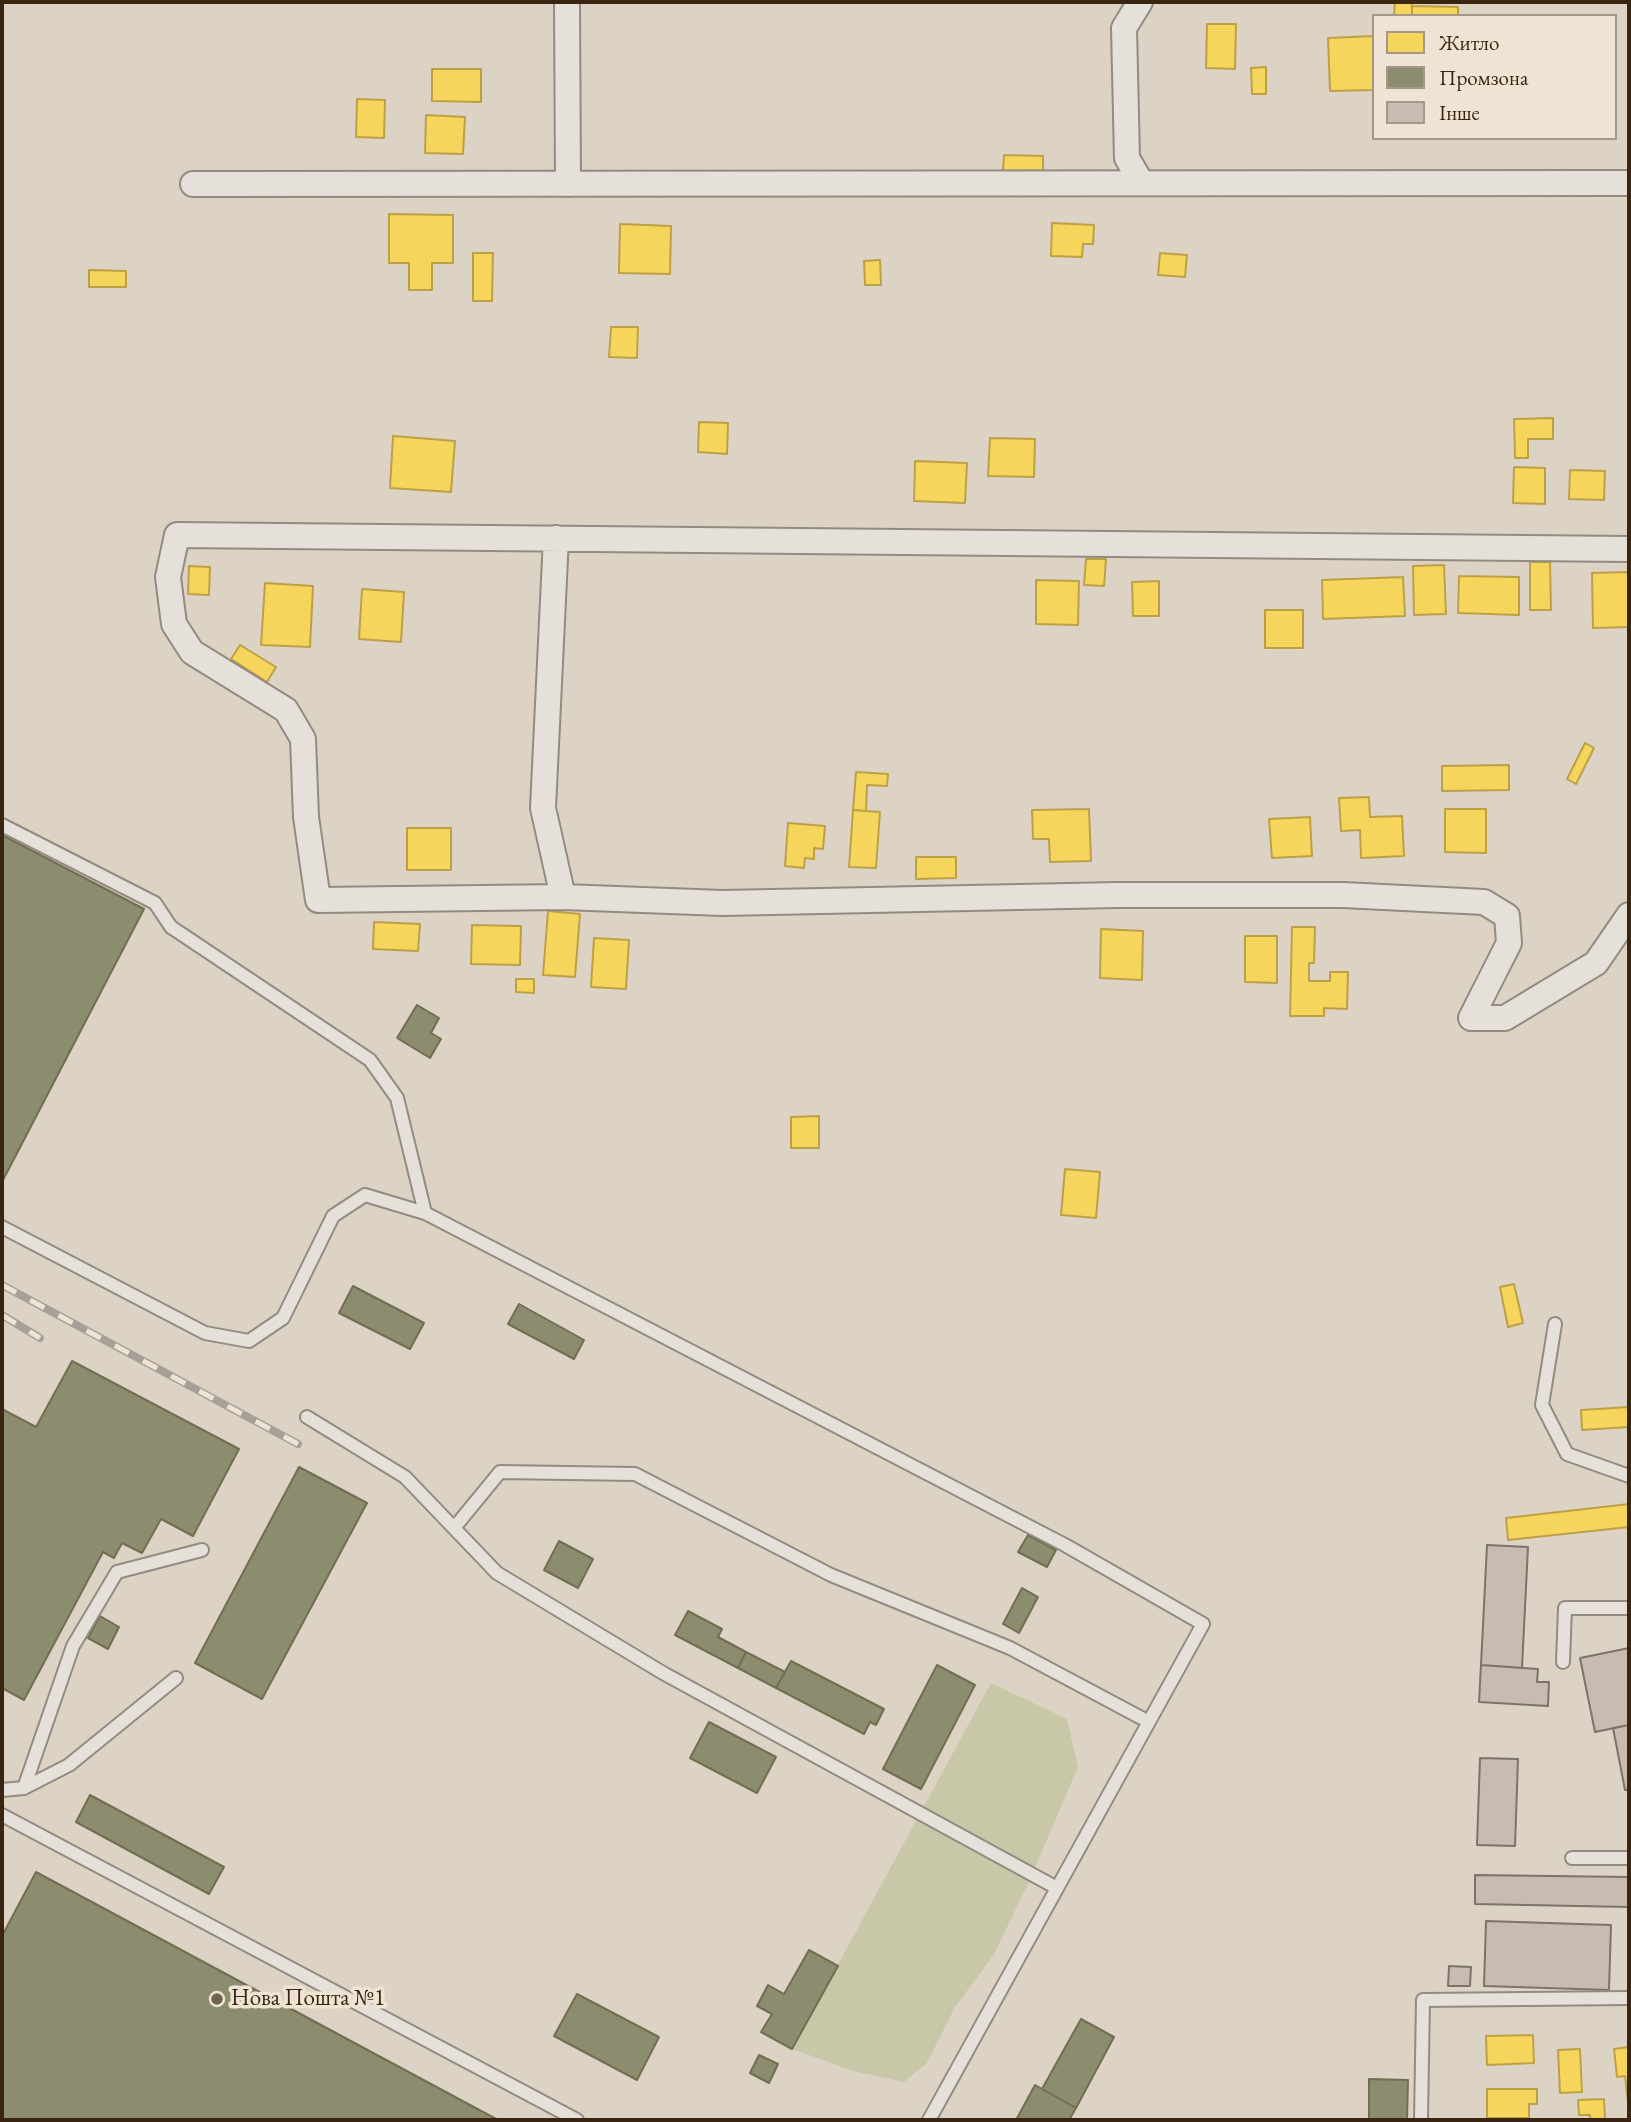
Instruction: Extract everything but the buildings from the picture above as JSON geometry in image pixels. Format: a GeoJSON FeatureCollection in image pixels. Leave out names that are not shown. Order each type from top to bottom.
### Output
{"type":"FeatureCollection","features":[{"type":"Feature","properties":{"kind":"street"},"geometry":{"type":"LineString","coordinates":[[567,2],[568,184]]}},
{"type":"Feature","properties":{"kind":"street"},"geometry":{"type":"LineString","coordinates":[[1140,2],[1124,28],[1127,158],[1141,182]]}},
{"type":"Feature","properties":{"kind":"street"},"geometry":{"type":"LineString","coordinates":[[192,184],[1629,183]]}},
{"type":"Feature","properties":{"kind":"street"},"geometry":{"type":"LineString","coordinates":[[1629,549],[177,535],[168,577],[174,624],[192,652],[286,710],[303,739],[306,817],[318,900],[563,897],[723,903],[954,897],[1316,895],[1485,902],[1507,916],[1509,943],[1471,1018],[1505,1018],[1596,963],[1629,915]]}},
{"type":"Feature","properties":{"kind":"street"},"geometry":{"type":"LineString","coordinates":[[556,538],[543,808],[563,897]]}},
{"type":"Feature","properties":{"kind":"lane"},"geometry":{"type":"LineString","coordinates":[[2,825],[155,903],[171,927],[370,1060],[397,1098],[425,1213]]}},
{"type":"Feature","properties":{"kind":"lane"},"geometry":{"type":"LineString","coordinates":[[2,1227],[205,1334],[249,1341],[283,1318],[334,1216],[365,1195],[425,1213],[1065,1545],[1203,1624],[929,2120]]}},
{"type":"Feature","properties":{"kind":"lane"},"geometry":{"type":"LineString","coordinates":[[1555,1324],[1542,1405],[1567,1454],[1629,1476]]}},
{"type":"Feature","properties":{"kind":"lane"},"geometry":{"type":"LineString","coordinates":[[307,1417],[405,1477],[497,1573],[663,1673],[1057,1888]]}},
{"type":"Feature","properties":{"kind":"lane"},"geometry":{"type":"LineString","coordinates":[[454,1528],[500,1472],[635,1474],[831,1575],[1010,1648],[1149,1722]]}},
{"type":"Feature","properties":{"kind":"lane"},"geometry":{"type":"LineString","coordinates":[[24,1788],[73,1646],[117,1572],[202,1549]]}},
{"type":"Feature","properties":{"kind":"lane"},"geometry":{"type":"LineString","coordinates":[[1563,1662],[1565,1608],[1629,1608]]}},
{"type":"Feature","properties":{"kind":"lane"},"geometry":{"type":"LineString","coordinates":[[2,1790],[24,1788],[69,1765],[176,1678]]}},
{"type":"Feature","properties":{"kind":"lane"},"geometry":{"type":"LineString","coordinates":[[2,1815],[577,2120]]}},
{"type":"Feature","properties":{"kind":"lane"},"geometry":{"type":"LineString","coordinates":[[1572,1858],[1629,1858]]}},
{"type":"Feature","properties":{"kind":"lane"},"geometry":{"type":"LineString","coordinates":[[1421,2120],[1423,2000],[1629,1998]]}},
{"type":"Feature","properties":{"kind":"green space"},"geometry":{"type":"Polygon","coordinates":[[[991,1683],[1067,1719],[1078,1767],[1028,1884],[993,1956],[955,2007],[927,2063],[904,2082],[853,2071],[792,2049],[991,1683]]]}},
{"type":"Feature","properties":{"kind":"railway"},"geometry":{"type":"LineString","coordinates":[[2,1285],[298,1444]]}},
{"type":"Feature","properties":{"kind":"railway"},"geometry":{"type":"LineString","coordinates":[[2,1315],[40,1338]]}},
{"type":"Feature","properties":{"kind":"place","name":"Нова Пошта №1"},"geometry":{"type":"Point","coordinates":[217,1999]}}]}
